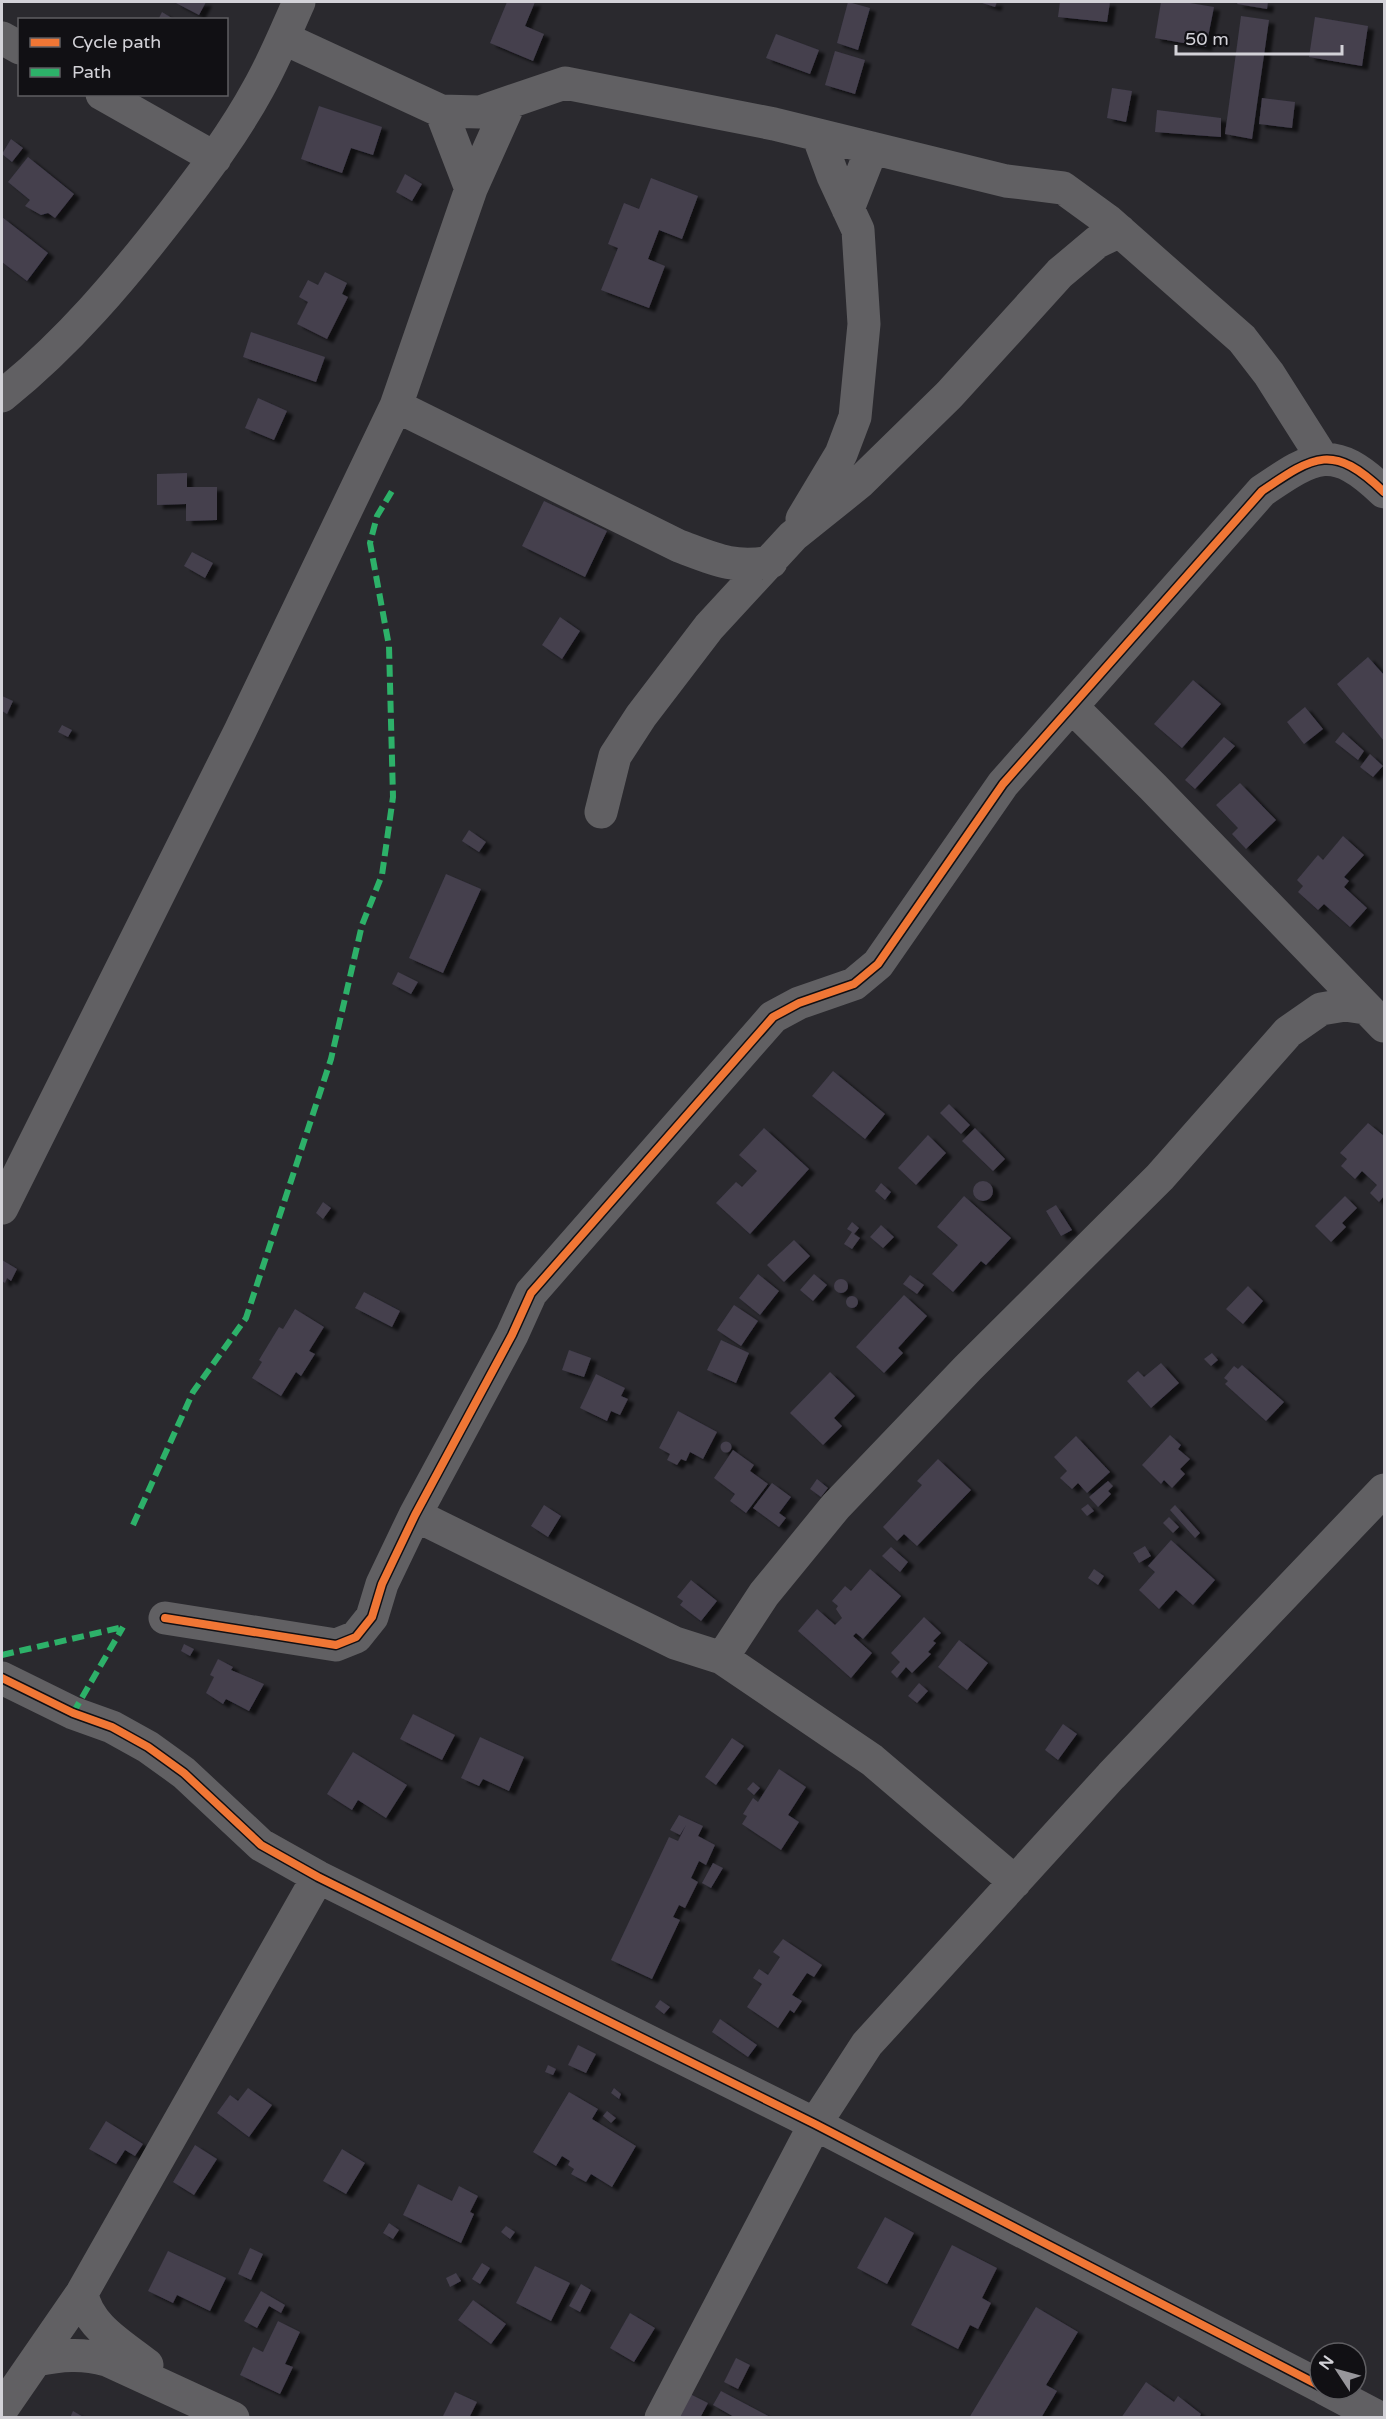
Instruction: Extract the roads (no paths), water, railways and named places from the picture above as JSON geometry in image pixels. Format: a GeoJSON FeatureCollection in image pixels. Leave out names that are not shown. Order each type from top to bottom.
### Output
{"type":"FeatureCollection","features":[{"type":"Feature","properties":{"kind":"street"},"geometry":{"type":"LineString","coordinates":[[2,396],[41,364],[77,329],[137,260],[215,158],[258,89],[299,2]]}},
{"type":"Feature","properties":{"kind":"street"},"geometry":{"type":"LineString","coordinates":[[2,38],[18,47]]}},
{"type":"Feature","properties":{"kind":"street"},"geometry":{"type":"LineString","coordinates":[[283,38],[441,111],[480,112],[565,84],[818,135],[1006,181],[1063,188],[1120,231],[1242,339],[1269,374],[1323,459]]}},
{"type":"Feature","properties":{"kind":"street"},"geometry":{"type":"LineString","coordinates":[[106,96],[215,158]]}},
{"type":"Feature","properties":{"kind":"street"},"geometry":{"type":"LineString","coordinates":[[2,1208],[235,741],[396,406],[471,189],[510,102]]}},
{"type":"Feature","properties":{"kind":"street"},"geometry":{"type":"LineString","coordinates":[[441,111],[471,189]]}},
{"type":"Feature","properties":{"kind":"street"},"geometry":{"type":"LineString","coordinates":[[793,536],[841,454],[855,417],[864,324],[858,230],[818,135]]}},
{"type":"Feature","properties":{"kind":"street"},"geometry":{"type":"LineString","coordinates":[[848,209],[872,148]]}},
{"type":"Feature","properties":{"kind":"street"},"geometry":{"type":"LineString","coordinates":[[600,812],[615,756],[641,716],[709,627],[793,536],[859,483],[949,395],[1060,273],[1097,242],[1120,231]]}},
{"type":"Feature","properties":{"kind":"street"},"geometry":{"type":"LineString","coordinates":[[396,406],[679,546],[715,560],[747,566],[771,561]]}},
{"type":"Feature","properties":{"kind":"street"},"geometry":{"type":"LineString","coordinates":[[165,1618],[336,1645],[356,1637],[372,1617],[382,1584],[512,1335],[531,1293],[773,1017],[799,1003],[854,984],[878,964],[1003,784],[1262,491],[1302,464],[1323,459],[1346,461],[1363,471],[1384,492]]}},
{"type":"Feature","properties":{"kind":"street"},"geometry":{"type":"LineString","coordinates":[[1072,707],[1153,787],[1375,1017]]}},
{"type":"Feature","properties":{"kind":"street"},"geometry":{"type":"LineString","coordinates":[[722,1658],[764,1594],[836,1506],[968,1368],[1160,1177],[1287,1032],[1321,1009],[1346,1005],[1375,1017]]}},
{"type":"Feature","properties":{"kind":"street"},"geometry":{"type":"LineString","coordinates":[[661,2418],[815,2124],[867,2044],[1111,1776],[1384,1491]]}},
{"type":"Feature","properties":{"kind":"street"},"geometry":{"type":"LineString","coordinates":[[416,1515],[675,1643],[722,1658],[872,1760],[1015,1882]]}},
{"type":"Feature","properties":{"kind":"street"},"geometry":{"type":"LineString","coordinates":[[2,1678],[74,1713],[112,1727],[148,1747],[184,1773],[261,1845],[318,1876],[815,2124],[1308,2380]]}},
{"type":"Feature","properties":{"kind":"street"},"geometry":{"type":"LineString","coordinates":[[2,2409],[82,2293],[318,1876]]}},
{"type":"Feature","properties":{"kind":"street"},"geometry":{"type":"LineString","coordinates":[[82,2293],[84,2305],[93,2320],[178,2391]]}},
{"type":"Feature","properties":{"kind":"street"},"geometry":{"type":"LineString","coordinates":[[36,2360],[64,2354],[89,2355],[178,2391],[233,2418]]}},
{"type":"Feature","properties":{"kind":"street"},"geometry":{"type":"LineString","coordinates":[[1348,2401],[1380,2418]]}}]}
